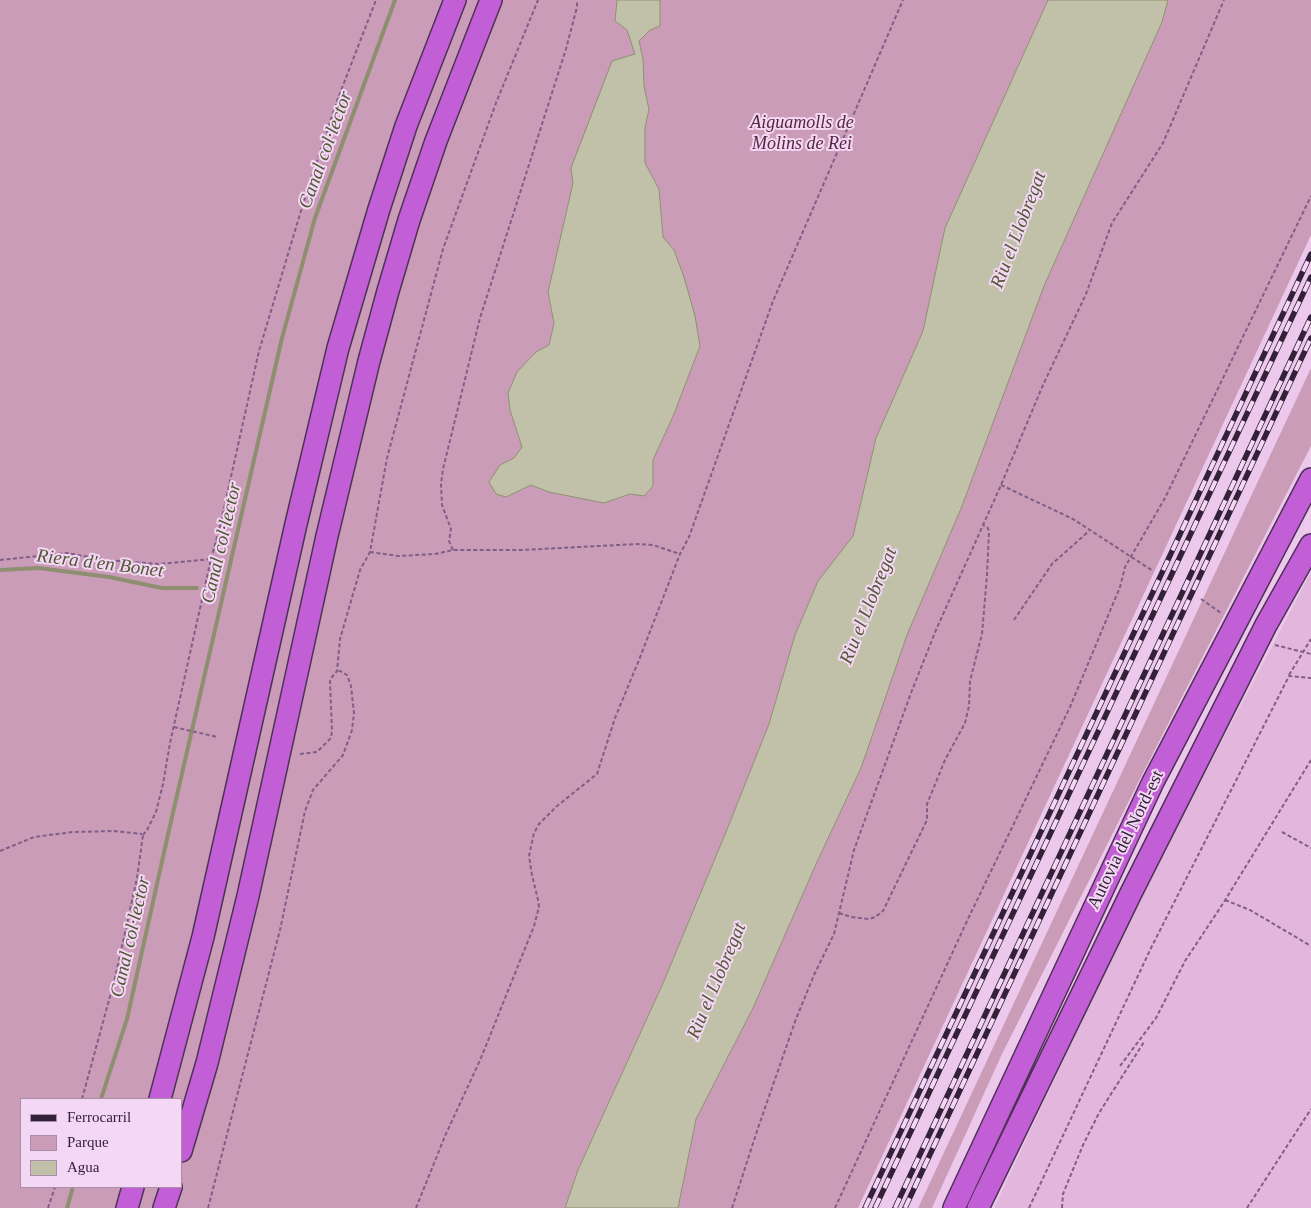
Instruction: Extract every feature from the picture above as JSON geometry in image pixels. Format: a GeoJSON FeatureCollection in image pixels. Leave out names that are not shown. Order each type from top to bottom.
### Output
{"type":"FeatureCollection","features":[{"type":"Feature","properties":{"kind":"highway"},"geometry":{"type":"LineString","coordinates":[[160,1098],[203,937],[296,524],[338,348],[368,244],[403,135],[455,0]]}},
{"type":"Feature","properties":{"kind":"highway"},"geometry":{"type":"LineString","coordinates":[[182,1148],[207,1063],[248,896],[327,536],[385,300],[433,149],[491,0]]}},
{"type":"Feature","properties":{"kind":"highway","name":"Autovia del Nord-est"},"geometry":{"type":"LineString","coordinates":[[954,1208],[1153,782],[1311,479]]}},
{"type":"Feature","properties":{"kind":"highway","name":"Autovia del Nord-est"},"geometry":{"type":"LineString","coordinates":[[978,1208],[1130,893],[1266,625],[1311,545]]}},
{"type":"Feature","properties":{"kind":"highway"},"geometry":{"type":"LineString","coordinates":[[127,1208],[133,1188]]}},
{"type":"Feature","properties":{"kind":"highway"},"geometry":{"type":"LineString","coordinates":[[164,1208],[171,1188]]}},
{"type":"Feature","properties":{"kind":"path"},"geometry":{"type":"LineString","coordinates":[[82,1098],[115,978],[134,894],[143,834],[156,812],[163,784],[211,559],[259,351],[336,100],[376,0]]}},
{"type":"Feature","properties":{"kind":"path"},"geometry":{"type":"LineString","coordinates":[[300,754],[317,752],[331,738],[330,681],[337,671],[340,639],[360,570],[370,552],[387,458],[443,249],[496,103],[538,0]]}},
{"type":"Feature","properties":{"kind":"path"},"geometry":{"type":"LineString","coordinates":[[453,550],[449,541],[450,530],[442,505],[441,484],[443,469],[480,318],[566,49],[577,7],[577,0]]}},
{"type":"Feature","properties":{"kind":"path"},"geometry":{"type":"LineString","coordinates":[[416,1208],[445,1136],[481,1058],[534,926],[539,907],[529,856],[534,833],[539,824],[557,806],[597,774],[614,718],[639,660],[680,554],[689,537],[774,301],[903,0]]}},
{"type":"Feature","properties":{"kind":"path"},"geometry":{"type":"LineString","coordinates":[[732,1208],[796,1019],[814,975],[834,934],[854,850],[911,693],[1043,386],[1086,294],[1112,223],[1163,143],[1224,0]]}},
{"type":"Feature","properties":{"kind":"path"},"geometry":{"type":"LineString","coordinates":[[834,1208],[967,921],[1070,706],[1120,587],[1125,567],[1165,498],[1311,196]]}},
{"type":"Feature","properties":{"kind":"path"},"geometry":{"type":"LineString","coordinates":[[1001,484],[1073,519],[1153,572]]}},
{"type":"Feature","properties":{"kind":"path"},"geometry":{"type":"LineString","coordinates":[[839,913],[851,917],[869,919],[876,917],[883,910],[927,820],[927,804],[944,760],[965,723],[969,706],[970,681],[982,634],[988,574],[989,532],[988,528],[983,525]]}},
{"type":"Feature","properties":{"kind":"path"},"geometry":{"type":"LineString","coordinates":[[1014,620],[1052,564],[1089,530]]}},
{"type":"Feature","properties":{"kind":"path"},"geometry":{"type":"LineString","coordinates":[[370,552],[398,556],[435,554],[453,550],[522,550],[637,544],[653,545],[680,554]]}},
{"type":"Feature","properties":{"kind":"path"},"geometry":{"type":"LineString","coordinates":[[0,560],[67,553],[105,560],[159,564],[211,559]]}},
{"type":"Feature","properties":{"kind":"path"},"geometry":{"type":"LineString","coordinates":[[1200,599],[1224,615]]}},
{"type":"Feature","properties":{"kind":"path"},"geometry":{"type":"LineString","coordinates":[[1029,1208],[1152,948],[1288,676],[1311,639]]}},
{"type":"Feature","properties":{"kind":"path"},"geometry":{"type":"LineString","coordinates":[[1275,645],[1311,654]]}},
{"type":"Feature","properties":{"kind":"path"},"geometry":{"type":"LineString","coordinates":[[208,1208],[280,930],[305,811],[312,790],[343,755],[352,730],[354,713],[351,686],[344,672],[337,671]]}},
{"type":"Feature","properties":{"kind":"path"},"geometry":{"type":"LineString","coordinates":[[1288,676],[1311,678]]}},
{"type":"Feature","properties":{"kind":"path"},"geometry":{"type":"LineString","coordinates":[[174,727],[217,737]]}},
{"type":"Feature","properties":{"kind":"path"},"geometry":{"type":"LineString","coordinates":[[1120,1066],[1156,1018],[1185,961],[1311,760]]}},
{"type":"Feature","properties":{"kind":"path"},"geometry":{"type":"LineString","coordinates":[[0,851],[34,837],[73,832],[114,831],[143,834]]}},
{"type":"Feature","properties":{"kind":"path"},"geometry":{"type":"LineString","coordinates":[[1282,832],[1311,848]]}},
{"type":"Feature","properties":{"kind":"path"},"geometry":{"type":"LineString","coordinates":[[1225,900],[1250,910],[1311,946]]}},
{"type":"Feature","properties":{"kind":"path"},"geometry":{"type":"LineString","coordinates":[[1062,1208],[1063,1194],[1098,1113],[1144,1042]]}},
{"type":"Feature","properties":{"kind":"path"},"geometry":{"type":"LineString","coordinates":[[1247,1208],[1311,1109]]}},
{"type":"Feature","properties":{"kind":"path"},"geometry":{"type":"LineString","coordinates":[[48,1208],[55,1188]]}},
{"type":"Feature","properties":{"kind":"shaded area"},"geometry":{"type":"Polygon","coordinates":[[[1311,572],[1311,1208],[994,1208],[1106,970],[1202,779],[1311,572]]]}},
{"type":"Feature","properties":{"kind":"green space","name":"Aiguamolls de Molins de Rei"},"geometry":{"type":"Polygon","coordinates":[[[0,0],[617,0],[615,21],[627,30],[635,54],[584,136],[571,168],[573,183],[548,292],[554,323],[549,345],[536,352],[517,372],[508,393],[510,410],[522,447],[514,458],[500,465],[506,497],[531,485],[549,492],[604,503],[630,494],[644,496],[653,486],[653,460],[674,414],[700,346],[674,250],[663,237],[659,189],[645,163],[645,127],[649,110],[644,86],[643,59],[639,41],[650,30],[660,26],[660,0],[1048,0],[945,228],[923,331],[876,438],[853,536],[818,581],[795,635],[769,724],[726,832],[664,981],[578,1170],[565,1208],[0,1208],[0,0]]]}},
{"type":"Feature","properties":{"kind":"green space"},"geometry":{"type":"Polygon","coordinates":[[[1168,0],[1311,0],[1311,235],[858,1208],[678,1208],[696,1119],[753,1008],[816,864],[861,768],[907,635],[962,506],[1044,286],[1162,22],[1168,0]]]}},
{"type":"Feature","properties":{"kind":"green space"},"geometry":{"type":"Polygon","coordinates":[[[1311,368],[1311,446],[1147,765],[1002,1054],[932,1208],[918,1208],[1311,368]]]}},
{"type":"Feature","properties":{"kind":"water"},"geometry":{"type":"Polygon","coordinates":[[[617,0],[660,0],[660,26],[650,30],[639,41],[643,59],[644,86],[649,110],[645,127],[645,163],[659,189],[663,237],[674,250],[684,277],[695,316],[700,346],[674,414],[653,460],[653,486],[644,496],[630,494],[604,503],[549,492],[531,485],[506,497],[496,494],[489,482],[500,465],[514,458],[522,447],[510,410],[508,393],[517,372],[536,352],[549,345],[554,323],[548,292],[573,183],[571,168],[612,61],[635,54],[627,30],[615,21],[617,0]]]}},
{"type":"Feature","properties":{"kind":"water","name":"Riu el Llobregat"},"geometry":{"type":"Polygon","coordinates":[[[1048,0],[1168,0],[1162,22],[1044,286],[962,506],[907,635],[861,768],[816,864],[753,1008],[696,1119],[678,1208],[565,1208],[578,1170],[664,981],[726,832],[769,724],[795,635],[818,581],[853,536],[876,438],[923,331],[945,228],[1048,0]]]}},
{"type":"Feature","properties":{"kind":"waterway","name":"Canal col·lector"},"geometry":{"type":"LineString","coordinates":[[101,1098],[127,1019],[282,338],[315,218],[395,0]]}},
{"type":"Feature","properties":{"kind":"waterway","name":"Riera d'en Bonet"},"geometry":{"type":"LineString","coordinates":[[0,570],[39,568],[109,577],[162,588],[197,588]]}},
{"type":"Feature","properties":{"kind":"waterway","name":"Canal col·lector"},"geometry":{"type":"LineString","coordinates":[[67,1208],[73,1188]]}},
{"type":"Feature","properties":{"kind":"railway"},"geometry":{"type":"LineString","coordinates":[[865,1208],[1311,254]]}},
{"type":"Feature","properties":{"kind":"railway"},"geometry":{"type":"LineString","coordinates":[[875,1208],[1311,277]]}},
{"type":"Feature","properties":{"kind":"railway"},"geometry":{"type":"LineString","coordinates":[[895,1208],[1311,317]]}},
{"type":"Feature","properties":{"kind":"railway"},"geometry":{"type":"LineString","coordinates":[[905,1208],[1311,338]]}}]}
